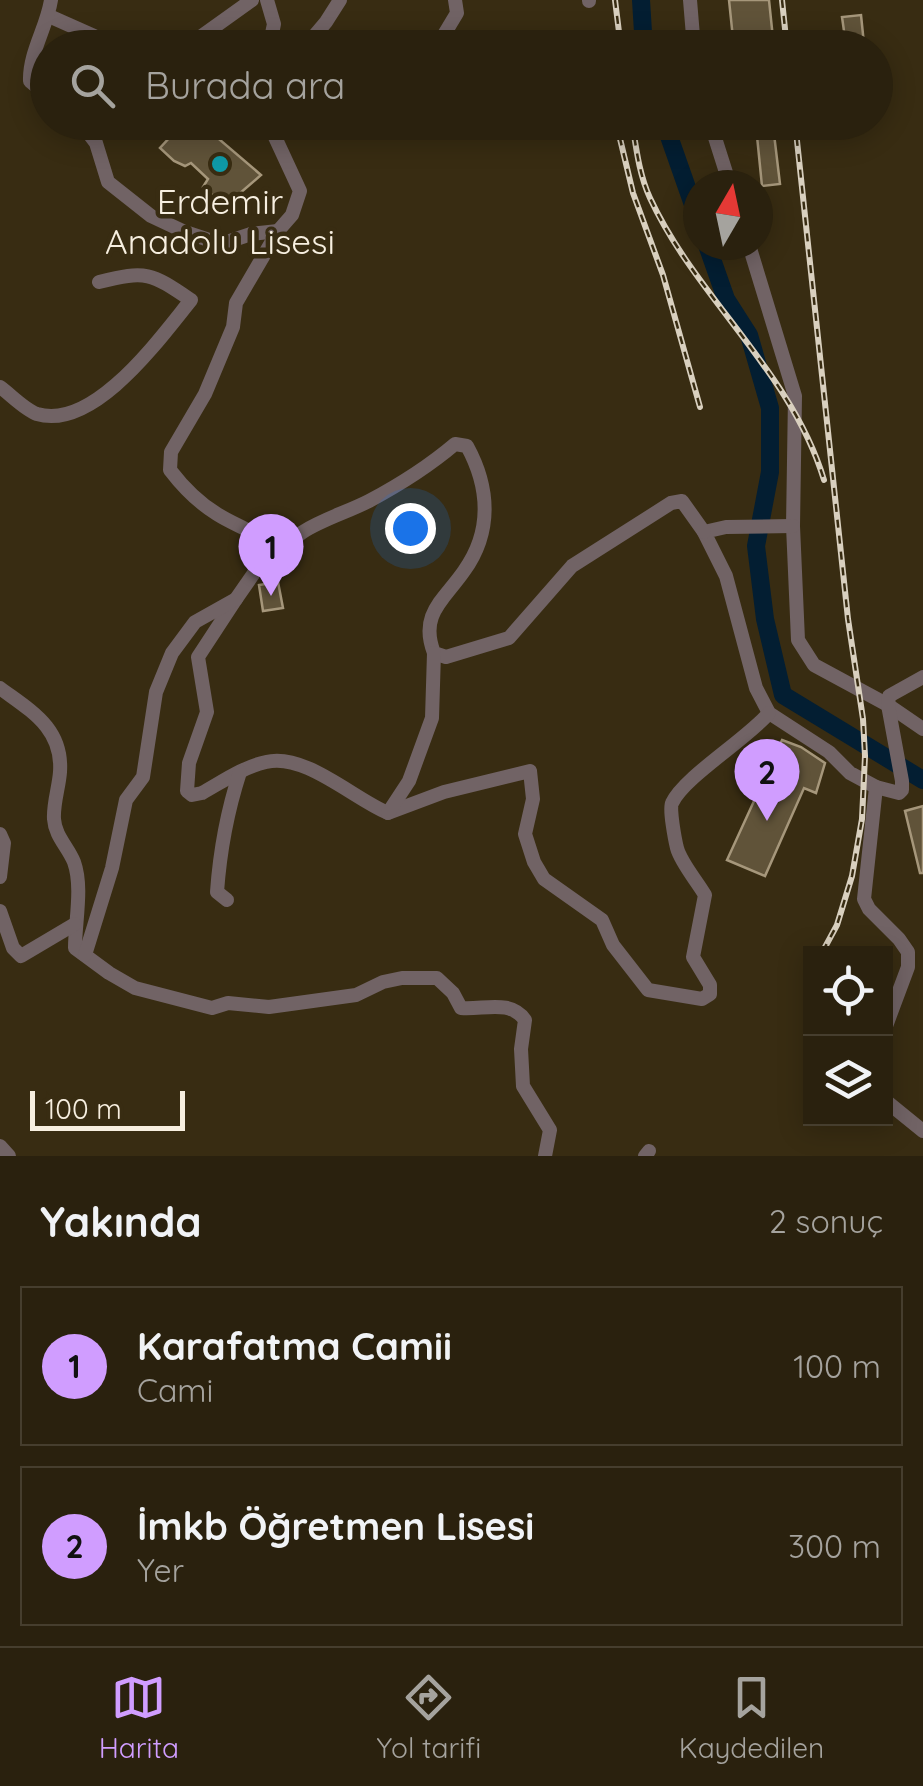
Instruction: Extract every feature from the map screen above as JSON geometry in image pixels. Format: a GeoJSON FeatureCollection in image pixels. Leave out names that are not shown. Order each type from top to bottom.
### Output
{"type":"FeatureCollection","features":[{"type":"Feature","properties":{"kind":"street"},"geometry":{"type":"LineString","coordinates":[[210,30],[252,0]]}},
{"type":"Feature","properties":{"kind":"street"},"geometry":{"type":"LineString","coordinates":[[267,0],[277,30]]}},
{"type":"Feature","properties":{"kind":"street"},"geometry":{"type":"LineString","coordinates":[[319,30],[340,0]]}},
{"type":"Feature","properties":{"kind":"street"},"geometry":{"type":"LineString","coordinates":[[446,30],[456,13],[456,0]]}},
{"type":"Feature","properties":{"kind":"street"},"geometry":{"type":"LineString","coordinates":[[690,0],[692,30]]}},
{"type":"Feature","properties":{"kind":"street"},"geometry":{"type":"LineString","coordinates":[[50,8],[85,30]]}},
{"type":"Feature","properties":{"kind":"street"},"geometry":{"type":"LineString","coordinates":[[272,30],[274,24]]}},
{"type":"Feature","properties":{"kind":"street"},"geometry":{"type":"LineString","coordinates":[[94,140],[108,182],[150,216],[221,244],[251,234],[278,231]]}},
{"type":"Feature","properties":{"kind":"street"},"geometry":{"type":"LineString","coordinates":[[276,140],[300,191],[292,215],[278,231],[236,303],[233,327],[205,394],[171,452],[170,470],[184,488],[218,515],[255,532],[270,550],[198,656],[207,712],[189,763],[187,791],[202,794],[270,760],[308,768],[388,813],[444,792],[530,770],[533,799],[525,834],[544,879],[602,920],[613,945],[648,990],[702,999],[710,994],[710,985],[693,956],[704,895],[677,850],[676,828],[670,816],[672,803],[769,714]]}},
{"type":"Feature","properties":{"kind":"street"},"geometry":{"type":"LineString","coordinates":[[716,140],[725,170]]}},
{"type":"Feature","properties":{"kind":"street"},"geometry":{"type":"LineString","coordinates":[[753,260],[796,396],[792,526],[798,640],[814,665],[923,729]]}},
{"type":"Feature","properties":{"kind":"street"},"geometry":{"type":"LineString","coordinates":[[0,386],[37,414],[72,414],[93,405],[156,342],[191,300],[155,276],[125,275],[99,282]]}},
{"type":"Feature","properties":{"kind":"street"},"geometry":{"type":"LineString","coordinates":[[260,569],[270,568],[279,551],[316,522],[344,513],[392,488],[455,444],[467,446],[487,506],[484,533],[466,570],[435,605],[428,638],[434,653],[432,718],[409,780],[388,813]]}},
{"type":"Feature","properties":{"kind":"street"},"geometry":{"type":"LineString","coordinates":[[434,653],[446,657],[509,638],[572,566],[671,502],[682,500],[704,532],[726,576],[756,688],[769,714],[828,752],[850,773],[876,787],[899,793],[902,781],[889,696],[923,676]]}},
{"type":"Feature","properties":{"kind":"street"},"geometry":{"type":"LineString","coordinates":[[704,532],[747,526],[792,526]]}},
{"type":"Feature","properties":{"kind":"street"},"geometry":{"type":"LineString","coordinates":[[85,955],[112,868],[126,800],[143,777],[156,692],[172,653],[196,622],[236,600]]}},
{"type":"Feature","properties":{"kind":"street"},"geometry":{"type":"LineString","coordinates":[[0,688],[55,734],[61,767],[54,820],[61,842],[74,862],[78,882],[75,948],[108,974],[135,988],[212,1008],[228,1004],[269,1006],[356,995],[382,982],[402,978],[436,978],[453,993],[461,1008],[509,1006],[525,1020],[521,1049],[523,1086],[550,1130],[554,1156]]}},
{"type":"Feature","properties":{"kind":"street"},"geometry":{"type":"LineString","coordinates":[[227,900],[217,892],[219,865],[223,829],[240,772]]}},
{"type":"Feature","properties":{"kind":"street"},"geometry":{"type":"LineString","coordinates":[[876,787],[864,899],[868,909],[908,952],[908,967],[893,1007]]}},
{"type":"Feature","properties":{"kind":"street"},"geometry":{"type":"LineString","coordinates":[[0,834],[4,843],[0,877]]}},
{"type":"Feature","properties":{"kind":"street"},"geometry":{"type":"LineString","coordinates":[[0,912],[13,948],[21,956],[75,924]]}},
{"type":"Feature","properties":{"kind":"street"},"geometry":{"type":"LineString","coordinates":[[893,1107],[923,1131]]}},
{"type":"Feature","properties":{"kind":"street"},"geometry":{"type":"LineString","coordinates":[[546,1156],[550,1130]]}},
{"type":"Feature","properties":{"kind":"street"},"geometry":{"type":"LineString","coordinates":[[0,1146],[9,1156]]}},
{"type":"Feature","properties":{"kind":"building"},"geometry":{"type":"Polygon","coordinates":[[[729,0],[769,0],[772,30],[732,30],[729,0]]]}},
{"type":"Feature","properties":{"kind":"building"},"geometry":{"type":"Polygon","coordinates":[[[861,15],[863,30],[844,30],[842,17],[861,15]]]}},
{"type":"Feature","properties":{"kind":"building","name":"Erdemir Anadolu Lisesi"},"geometry":{"type":"Polygon","coordinates":[[[167,140],[220,140],[261,175],[225,206],[203,187],[208,179],[191,163],[185,166],[174,161],[160,148],[167,140]]]}},
{"type":"Feature","properties":{"kind":"building"},"geometry":{"type":"Polygon","coordinates":[[[757,140],[775,140],[780,184],[773,185],[773,170],[760,170],[757,140]]]}},
{"type":"Feature","properties":{"kind":"building"},"geometry":{"type":"Polygon","coordinates":[[[278,582],[283,608],[263,611],[259,585],[278,582]]]}},
{"type":"Feature","properties":{"kind":"building"},"geometry":{"type":"Polygon","coordinates":[[[782,740],[825,763],[816,793],[804,788],[765,876],[727,860],[782,740]]]}},
{"type":"Feature","properties":{"kind":"building"},"geometry":{"type":"Polygon","coordinates":[[[923,806],[923,873],[920,873],[905,811],[923,806]]]}},
{"type":"Feature","properties":{"kind":"waterway"},"geometry":{"type":"LineString","coordinates":[[641,0],[643,30]]}},
{"type":"Feature","properties":{"kind":"waterway"},"geometry":{"type":"LineString","coordinates":[[670,140],[683,176]]}},
{"type":"Feature","properties":{"kind":"waterway"},"geometry":{"type":"LineString","coordinates":[[712,260],[726,299],[749,335],[770,408],[770,472],[756,546],[765,619],[783,695],[923,780]]}},
{"type":"Feature","properties":{"kind":"railway"},"geometry":{"type":"LineString","coordinates":[[615,0],[619,30]]}},
{"type":"Feature","properties":{"kind":"railway"},"geometry":{"type":"LineString","coordinates":[[782,0],[785,30]]}},
{"type":"Feature","properties":{"kind":"railway"},"geometry":{"type":"LineString","coordinates":[[620,140],[700,407]]}},
{"type":"Feature","properties":{"kind":"railway"},"geometry":{"type":"LineString","coordinates":[[635,140],[646,189],[670,235],[790,404],[824,480]]}},
{"type":"Feature","properties":{"kind":"railway"},"geometry":{"type":"LineString","coordinates":[[797,140],[865,756],[862,819],[852,876],[837,925],[826,946]]}},
{"type":"Feature","properties":{"kind":"place","name":"Erdemir Anadolu Lisesi"},"geometry":{"type":"Point","coordinates":[220,164]}},
{"type":"Feature","properties":{"kind":"place","name":"Karafatma Camii"},"geometry":{"type":"Point","coordinates":[271,596]}},
{"type":"Feature","properties":{"kind":"place","name":"İmkb Öğretmen Lisesi"},"geometry":{"type":"Point","coordinates":[767,821]}}]}
